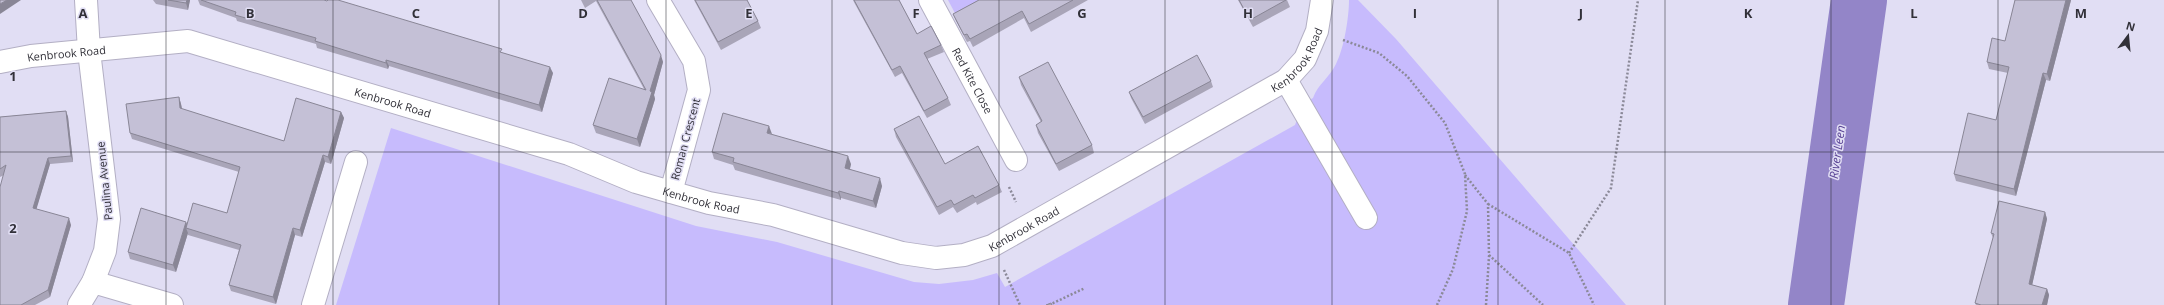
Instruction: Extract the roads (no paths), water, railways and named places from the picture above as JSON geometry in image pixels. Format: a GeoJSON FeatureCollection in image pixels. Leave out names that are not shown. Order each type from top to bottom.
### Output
{"type":"FeatureCollection","features":[{"type":"Feature","properties":{"kind":"street","name":"Paulina Avenue"},"geometry":{"type":"LineString","coordinates":[[79,305],[93,282],[105,251],[109,219],[89,51],[86,0]]}},
{"type":"Feature","properties":{"kind":"street","name":"Roman Crescent"},"geometry":{"type":"LineString","coordinates":[[658,0],[694,61],[699,90],[671,192]]}},
{"type":"Feature","properties":{"kind":"street","name":"Red Kite Close"},"geometry":{"type":"LineString","coordinates":[[930,0],[1016,160]]}},
{"type":"Feature","properties":{"kind":"street","name":"Kenbrook Road"},"geometry":{"type":"LineString","coordinates":[[0,62],[31,56],[188,41],[569,154],[636,182],[709,203],[773,215],[902,254],[936,258],[964,255],[992,246],[1286,80],[1305,59],[1317,31],[1322,0]]}},
{"type":"Feature","properties":{"kind":"street"},"geometry":{"type":"LineString","coordinates":[[1286,80],[1366,218]]}},
{"type":"Feature","properties":{"kind":"street"},"geometry":{"type":"LineString","coordinates":[[314,301],[356,162]]}},
{"type":"Feature","properties":{"kind":"street"},"geometry":{"type":"LineString","coordinates":[[93,282],[172,305]]}},
{"type":"Feature","properties":{"kind":"waterway","name":"River Leen"},"geometry":{"type":"LineString","coordinates":[[1816,305],[1859,0]]}}]}
